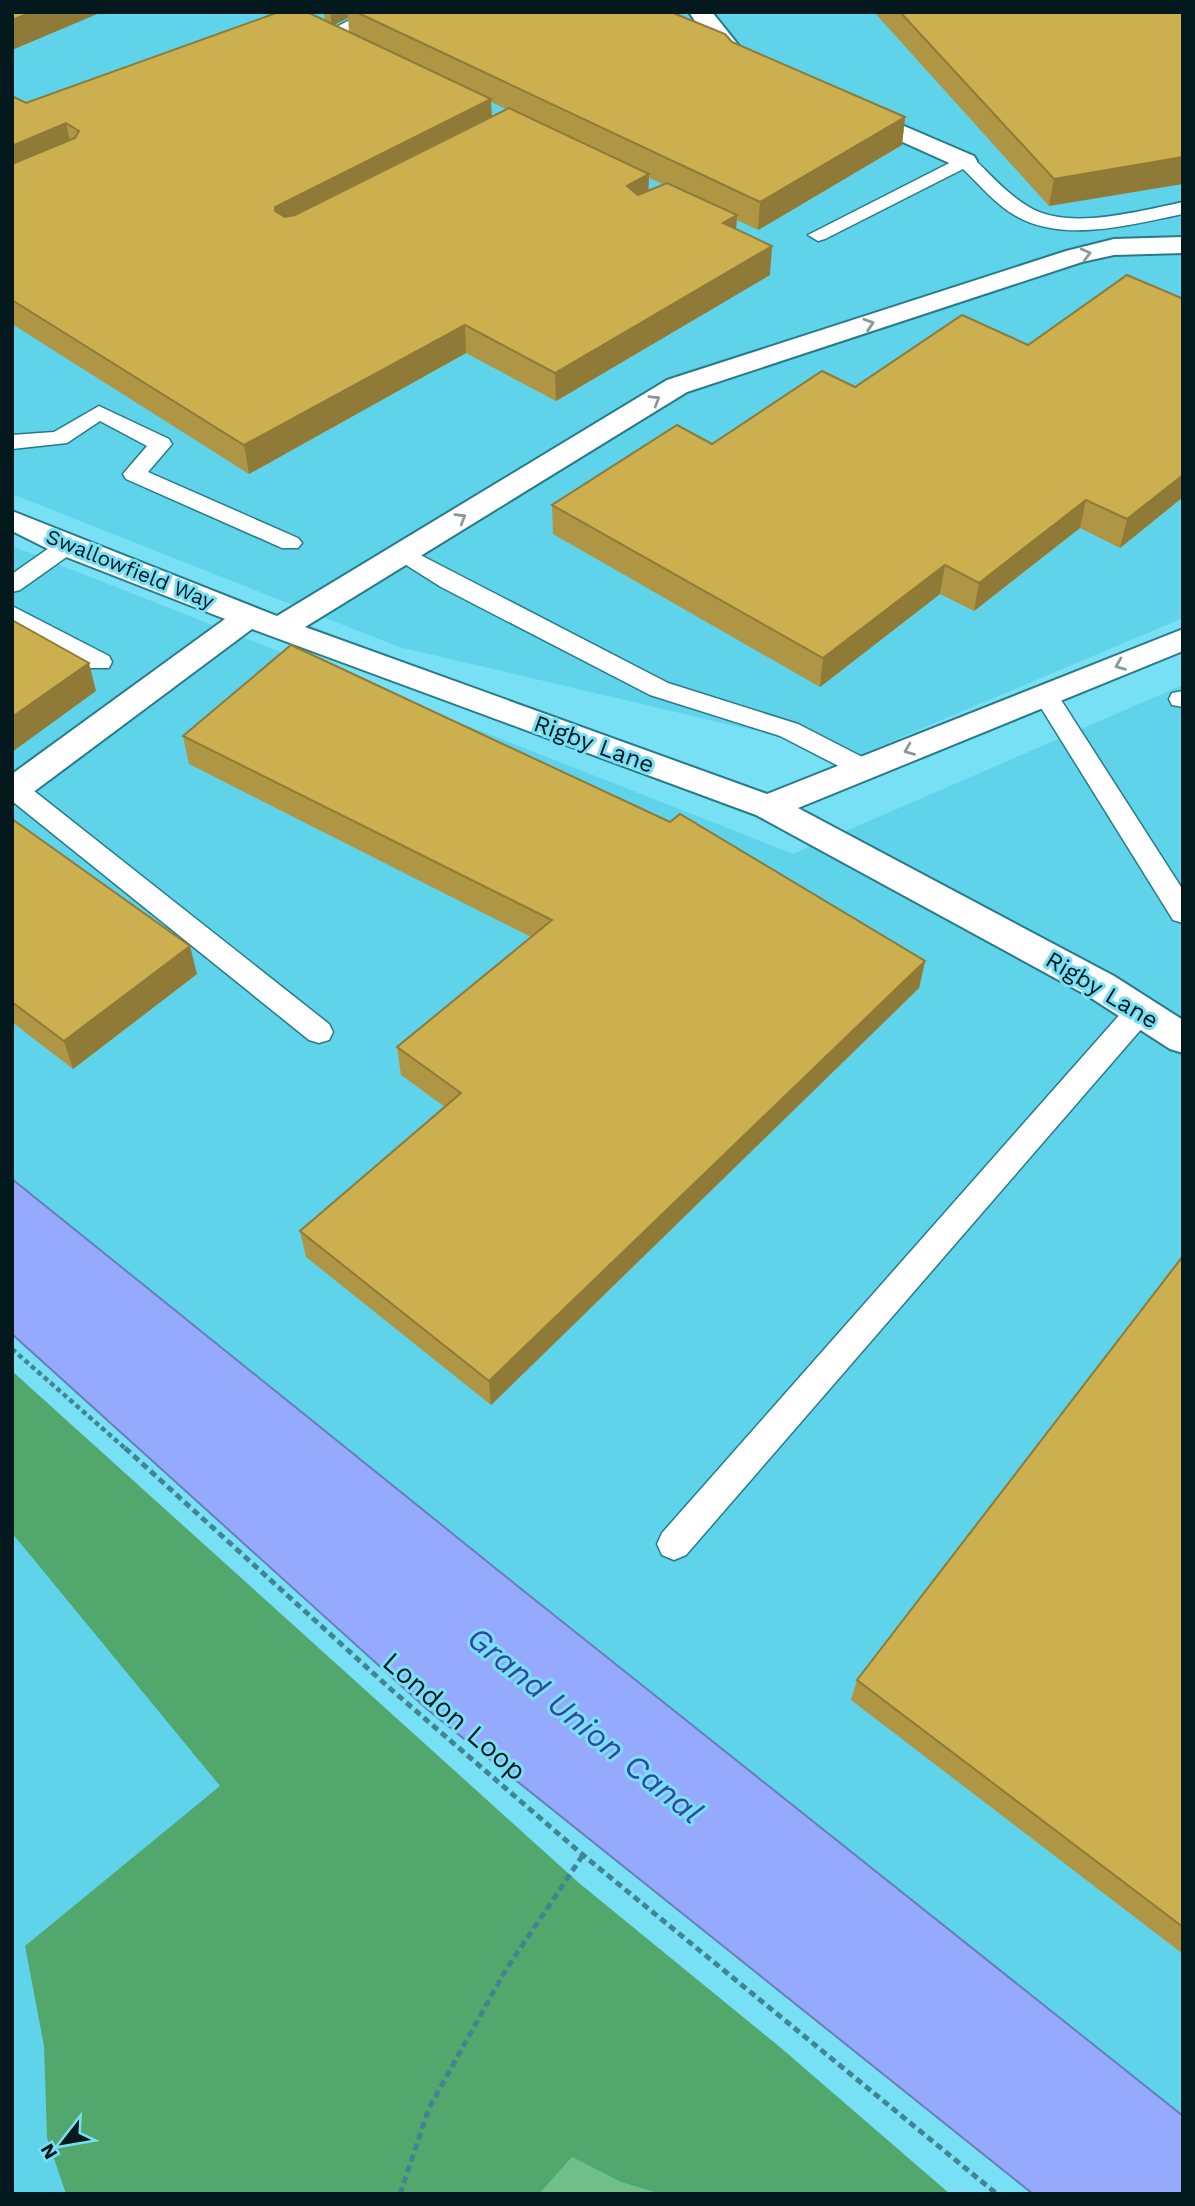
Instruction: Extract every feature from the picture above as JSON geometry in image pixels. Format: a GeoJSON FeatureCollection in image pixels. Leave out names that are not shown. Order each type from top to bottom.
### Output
{"type":"FeatureCollection","features":[{"type":"Feature","properties":{"kind":"street"},"geometry":{"type":"LineString","coordinates":[[700,12],[740,62],[778,78]]}},
{"type":"Feature","properties":{"kind":"street"},"geometry":{"type":"LineString","coordinates":[[303,24],[352,48]]}},
{"type":"Feature","properties":{"kind":"street"},"geometry":{"type":"LineString","coordinates":[[840,106],[965,161]]}},
{"type":"Feature","properties":{"kind":"street"},"geometry":{"type":"LineString","coordinates":[[14,790],[263,623],[403,553],[677,386],[1075,256],[1114,247],[1183,244]]}},
{"type":"Feature","properties":{"kind":"street","name":"Swallowfield Way"},"geometry":{"type":"LineString","coordinates":[[12,520],[67,546],[263,623]]}},
{"type":"Feature","properties":{"kind":"street","name":"Rigby Lane"},"geometry":{"type":"LineString","coordinates":[[263,623],[768,807],[1101,986],[1183,1039]]}},
{"type":"Feature","properties":{"kind":"street"},"geometry":{"type":"LineString","coordinates":[[768,807],[1183,639]]}},
{"type":"Feature","properties":{"kind":"lane"},"geometry":{"type":"LineString","coordinates":[[327,36],[381,12]]}},
{"type":"Feature","properties":{"kind":"lane"},"geometry":{"type":"LineString","coordinates":[[818,235],[965,161],[1025,214],[1056,220],[1102,222],[1183,208]]}},
{"type":"Feature","properties":{"kind":"lane"},"geometry":{"type":"LineString","coordinates":[[12,442],[59,438],[99,412],[161,444],[134,474],[290,543]]}},
{"type":"Feature","properties":{"kind":"lane"},"geometry":{"type":"LineString","coordinates":[[12,584],[67,546]]}},
{"type":"Feature","properties":{"kind":"lane"},"geometry":{"type":"LineString","coordinates":[[403,553],[449,582],[659,689],[789,730],[863,768]]}},
{"type":"Feature","properties":{"kind":"lane"},"geometry":{"type":"LineString","coordinates":[[12,614],[100,662]]}},
{"type":"Feature","properties":{"kind":"lane"},"geometry":{"type":"LineString","coordinates":[[1045,695],[1183,913]]}},
{"type":"Feature","properties":{"kind":"lane"},"geometry":{"type":"LineString","coordinates":[[14,790],[319,1032]]}},
{"type":"Feature","properties":{"kind":"lane"},"geometry":{"type":"LineString","coordinates":[[674,1544],[1140,1011]]}},
{"type":"Feature","properties":{"kind":"path","name":"London Loop"},"geometry":{"type":"LineString","coordinates":[[12,1349],[219,1531],[394,1692],[583,1855],[997,2194]]}},
{"type":"Feature","properties":{"kind":"path"},"geometry":{"type":"LineString","coordinates":[[400,2194],[429,2108],[505,1971],[583,1855]]}},
{"type":"Feature","properties":{"kind":"shaded area"},"geometry":{"type":"Polygon","coordinates":[[[12,12],[1183,12],[1183,618],[859,755],[399,647],[12,494],[12,12]]]}},
{"type":"Feature","properties":{"kind":"shaded area"},"geometry":{"type":"Polygon","coordinates":[[[12,546],[793,854],[1183,685],[1183,2116],[12,1179],[12,546]]]}},
{"type":"Feature","properties":{"kind":"shaded area"},"geometry":{"type":"Polygon","coordinates":[[[12,1437],[911,2194],[12,2194],[12,1437]]]}},
{"type":"Feature","properties":{"kind":"green space"},"geometry":{"type":"Polygon","coordinates":[[[12,1371],[579,1883],[781,2048],[950,2194],[661,2194],[621,2182],[572,2157],[539,2194],[66,2194],[47,2138],[44,2046],[25,1946],[220,1786],[12,1533],[12,1371]]]}},
{"type":"Feature","properties":{"kind":"green space"},"geometry":{"type":"Polygon","coordinates":[[[572,2157],[621,2182],[661,2194],[539,2194],[572,2157]]]}},
{"type":"Feature","properties":{"kind":"water","name":"Grand Union Canal"},"geometry":{"type":"Polygon","coordinates":[[[12,1179],[1183,2116],[1183,2194],[1033,2194],[428,1710],[12,1334],[12,1179]]]}},
{"type":"Feature","properties":{"kind":"building"},"geometry":{"type":"Polygon","coordinates":[[[12,12],[32,12],[12,20],[12,12]]]}},
{"type":"Feature","properties":{"kind":"building"},"geometry":{"type":"Polygon","coordinates":[[[279,12],[307,12],[491,99],[275,207],[275,211],[285,217],[295,215],[509,108],[649,174],[627,186],[638,195],[667,183],[737,215],[723,223],[772,246],[555,373],[465,325],[244,445],[12,300],[12,164],[75,138],[79,131],[66,123],[12,146],[12,96],[26,103],[279,12]]]}},
{"type":"Feature","properties":{"kind":"building"},"geometry":{"type":"Polygon","coordinates":[[[356,12],[671,12],[725,34],[732,42],[905,117],[760,202],[356,12]]]}},
{"type":"Feature","properties":{"kind":"building"},"geometry":{"type":"Polygon","coordinates":[[[900,12],[1183,12],[1183,157],[1054,179],[900,12]]]}},
{"type":"Feature","properties":{"kind":"building"},"geometry":{"type":"Polygon","coordinates":[[[1127,275],[1183,297],[1183,475],[1127,519],[1086,500],[979,583],[945,565],[823,658],[552,505],[677,425],[712,444],[822,371],[855,387],[962,315],[1028,345],[1127,275]]]}},
{"type":"Feature","properties":{"kind":"building"},"geometry":{"type":"Polygon","coordinates":[[[12,620],[89,663],[12,717],[12,620]]]}},
{"type":"Feature","properties":{"kind":"building"},"geometry":{"type":"Polygon","coordinates":[[[291,645],[670,822],[680,814],[925,961],[489,1381],[300,1231],[461,1093],[397,1047],[552,920],[183,736],[291,645]]]}},
{"type":"Feature","properties":{"kind":"building"},"geometry":{"type":"Polygon","coordinates":[[[12,819],[190,946],[64,1041],[12,1002],[12,819]]]}},
{"type":"Feature","properties":{"kind":"building"},"geometry":{"type":"Polygon","coordinates":[[[1183,1256],[1183,1927],[857,1680],[1183,1256]]]}}]}
